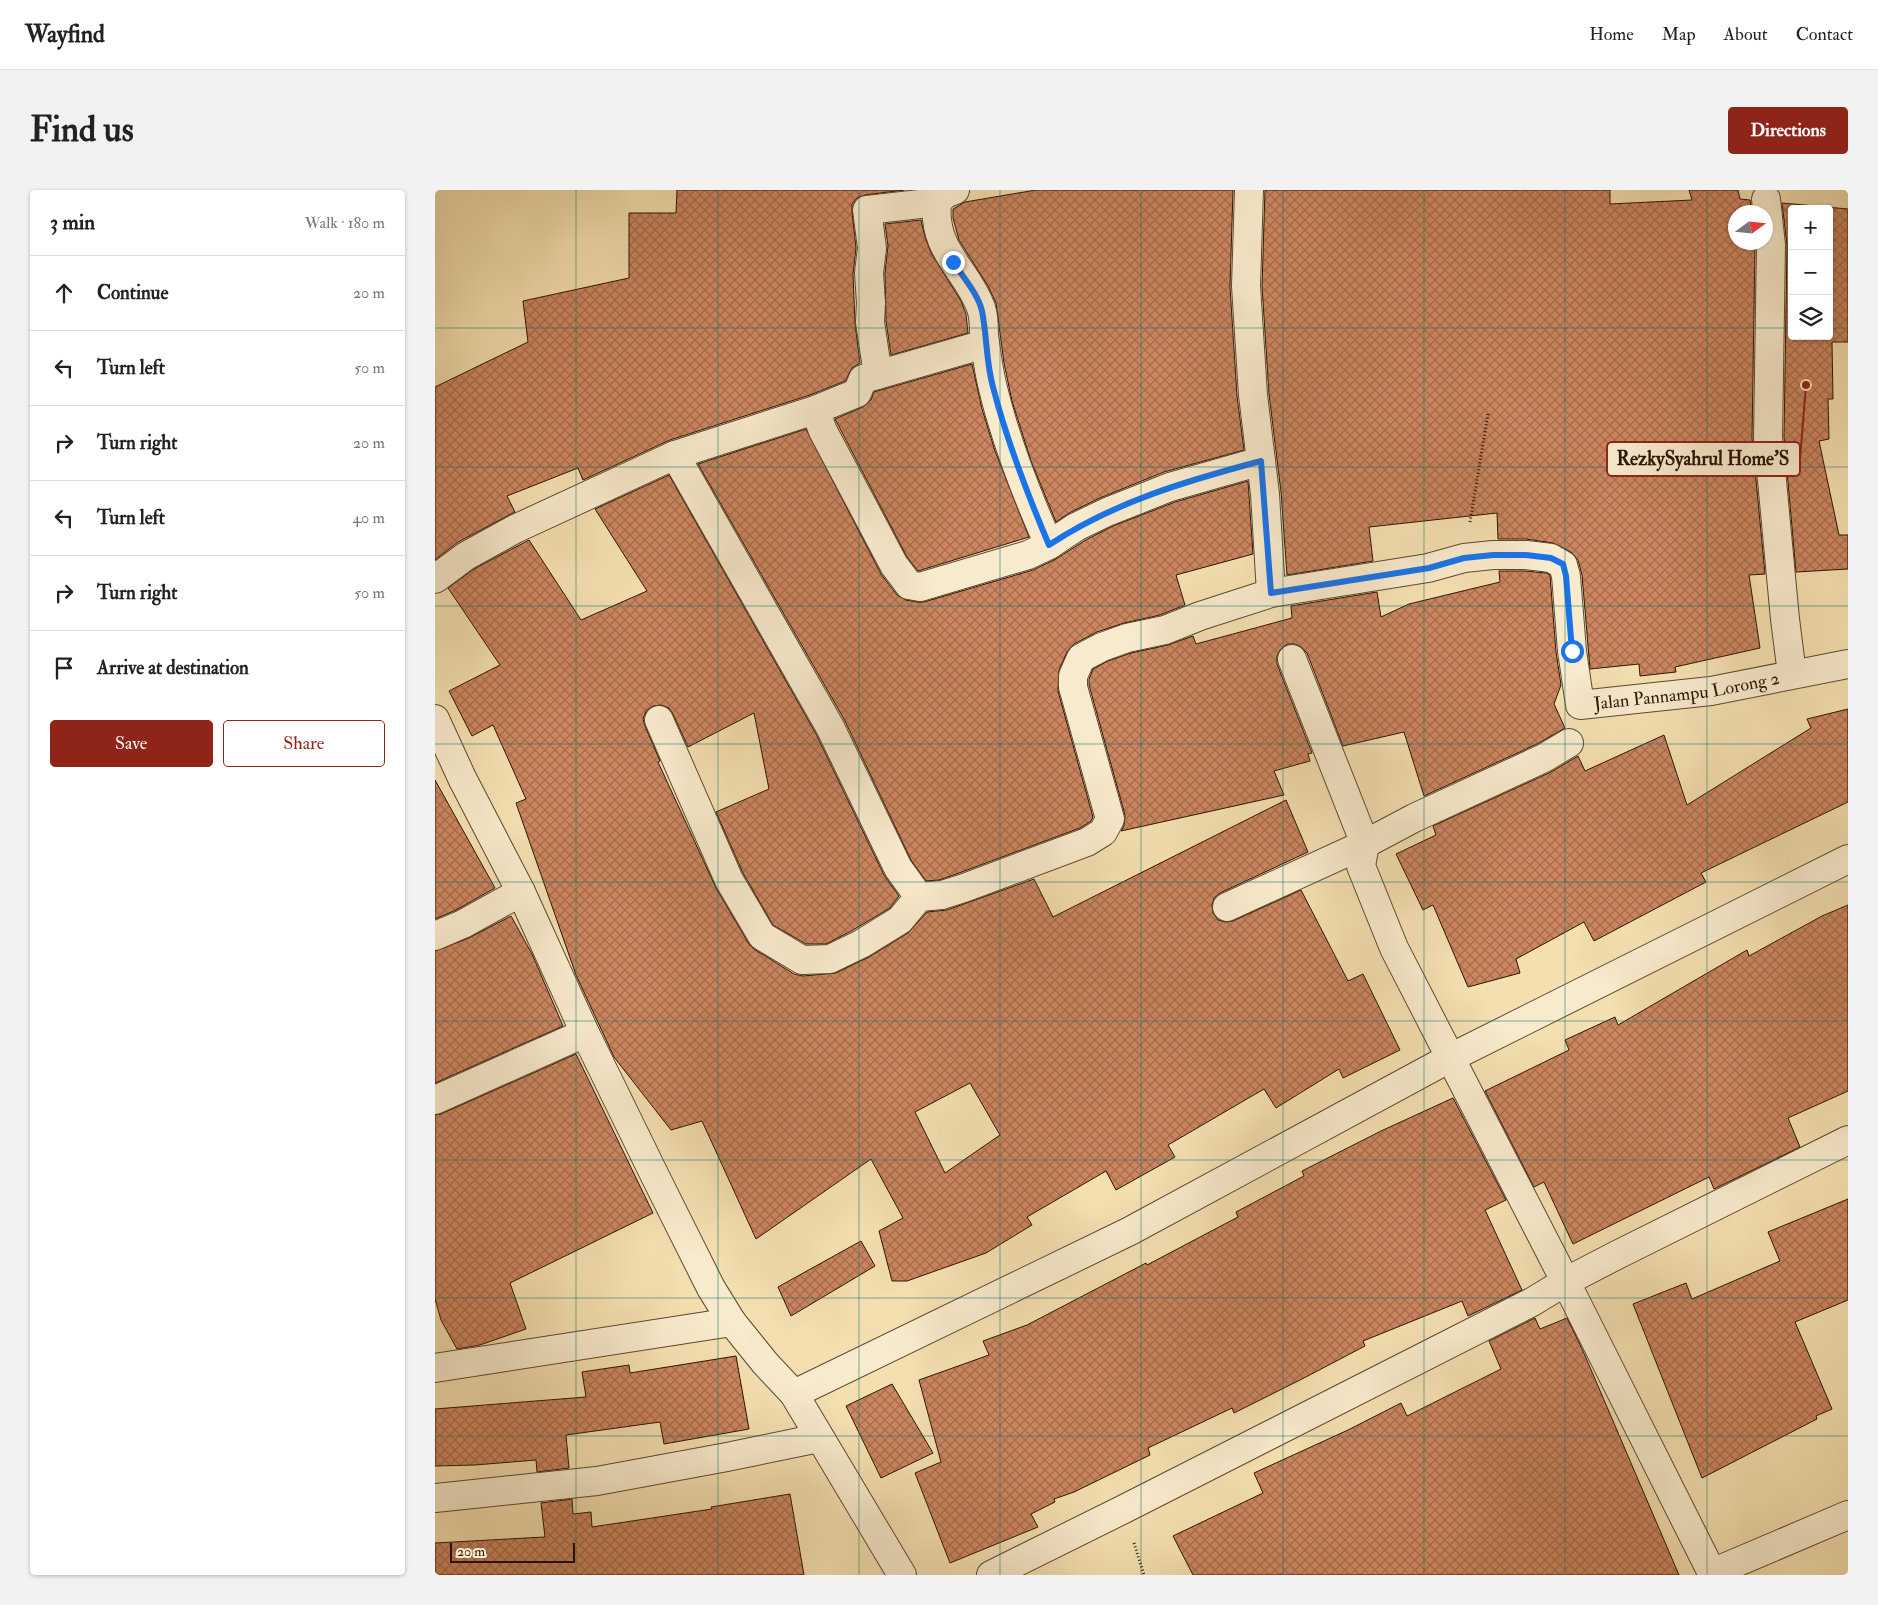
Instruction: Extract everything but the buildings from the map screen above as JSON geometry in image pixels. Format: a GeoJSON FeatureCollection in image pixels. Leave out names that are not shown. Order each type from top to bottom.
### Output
{"type":"FeatureCollection","features":[{"type":"Feature","properties":{"kind":"street"},"geometry":{"type":"LineString","coordinates":[[1249,190],[1246,286],[1253,395],[1261,461],[1271,593]]}},
{"type":"Feature","properties":{"kind":"street"},"geometry":{"type":"LineString","coordinates":[[946,196],[935,218],[938,230],[945,248],[975,295],[982,310],[992,386],[1011,452],[1049,545]]}},
{"type":"Feature","properties":{"kind":"street"},"geometry":{"type":"LineString","coordinates":[[877,376],[870,322],[869,273],[872,248],[867,210],[946,196]]}},
{"type":"Feature","properties":{"kind":"street","name":"Jalan Pannampu Lorong 2"},"geometry":{"type":"LineString","coordinates":[[1766,199],[1771,245],[1768,438],[1792,674]]}},
{"type":"Feature","properties":{"kind":"street"},"geometry":{"type":"LineString","coordinates":[[435,579],[467,556],[515,529],[675,455],[815,410],[857,393],[863,379],[985,344]]}},
{"type":"Feature","properties":{"kind":"street"},"geometry":{"type":"LineString","coordinates":[[815,410],[823,431],[894,565],[909,585],[920,587],[936,584],[966,573],[1029,555],[1077,527],[1143,497],[1170,487],[1261,461]]}},
{"type":"Feature","properties":{"kind":"street"},"geometry":{"type":"LineString","coordinates":[[675,455],[830,727],[898,868],[919,897]]}},
{"type":"Feature","properties":{"kind":"street","name":"Jalan Pannampu Lorong 2"},"geometry":{"type":"LineString","coordinates":[[1464,558],[1493,555],[1526,555],[1551,558],[1563,564],[1566,576],[1572,651],[1580,705],[1711,691],[1848,664]]}},
{"type":"Feature","properties":{"kind":"street"},"geometry":{"type":"LineString","coordinates":[[659,720],[729,880],[762,936],[802,960],[830,958],[861,944],[900,920],[919,897],[942,895],[963,888],[1087,842],[1103,832],[1110,819],[1073,687],[1073,676],[1081,658],[1102,647],[1127,638],[1165,630],[1200,616],[1271,593],[1429,568],[1464,558]]}},
{"type":"Feature","properties":{"kind":"street"},"geometry":{"type":"LineString","coordinates":[[1292,659],[1365,844],[1361,866],[1394,948],[1579,1306],[1712,1574],[1848,1515]]}},
{"type":"Feature","properties":{"kind":"street"},"geometry":{"type":"LineString","coordinates":[[435,718],[462,778],[521,892],[585,1032],[707,1280],[732,1322],[765,1363],[794,1394],[902,1575]]}},
{"type":"Feature","properties":{"kind":"street"},"geometry":{"type":"LineString","coordinates":[[1227,907],[1365,844],[1414,818],[1544,758],[1569,743]]}},
{"type":"Feature","properties":{"kind":"street"},"geometry":{"type":"LineString","coordinates":[[794,1394],[1129,1231],[1450,1058],[1848,859]]}},
{"type":"Feature","properties":{"kind":"street"},"geometry":{"type":"LineString","coordinates":[[435,936],[463,924],[521,892]]}},
{"type":"Feature","properties":{"kind":"street"},"geometry":{"type":"LineString","coordinates":[[435,1100],[585,1032]]}},
{"type":"Feature","properties":{"kind":"street"},"geometry":{"type":"LineString","coordinates":[[991,1575],[1133,1505],[1532,1302],[1565,1282],[1848,1140]]}},
{"type":"Feature","properties":{"kind":"street"},"geometry":{"type":"LineString","coordinates":[[435,1368],[732,1322]]}},
{"type":"Feature","properties":{"kind":"street"},"geometry":{"type":"LineString","coordinates":[[435,1498],[597,1481],[819,1438]]}},
{"type":"Feature","properties":{"kind":"path"},"geometry":{"type":"LineString","coordinates":[[1464,558],[1489,414]]}},
{"type":"Feature","properties":{"kind":"place","name":"RezkySyahrul Home'S"},"geometry":{"type":"Point","coordinates":[1806,385]}},
{"type":"Feature","properties":{"kind":"route"},"geometry":{"type":"LineString","coordinates":[[953,262],[975,295],[982,310],[987,362],[992,386],[1011,452],[1049,545],[1077,527],[1143,497],[1170,487],[1261,461],[1271,593],[1429,568],[1464,558],[1493,555],[1526,555],[1551,558],[1563,564],[1566,576],[1572,651]]}}]}
